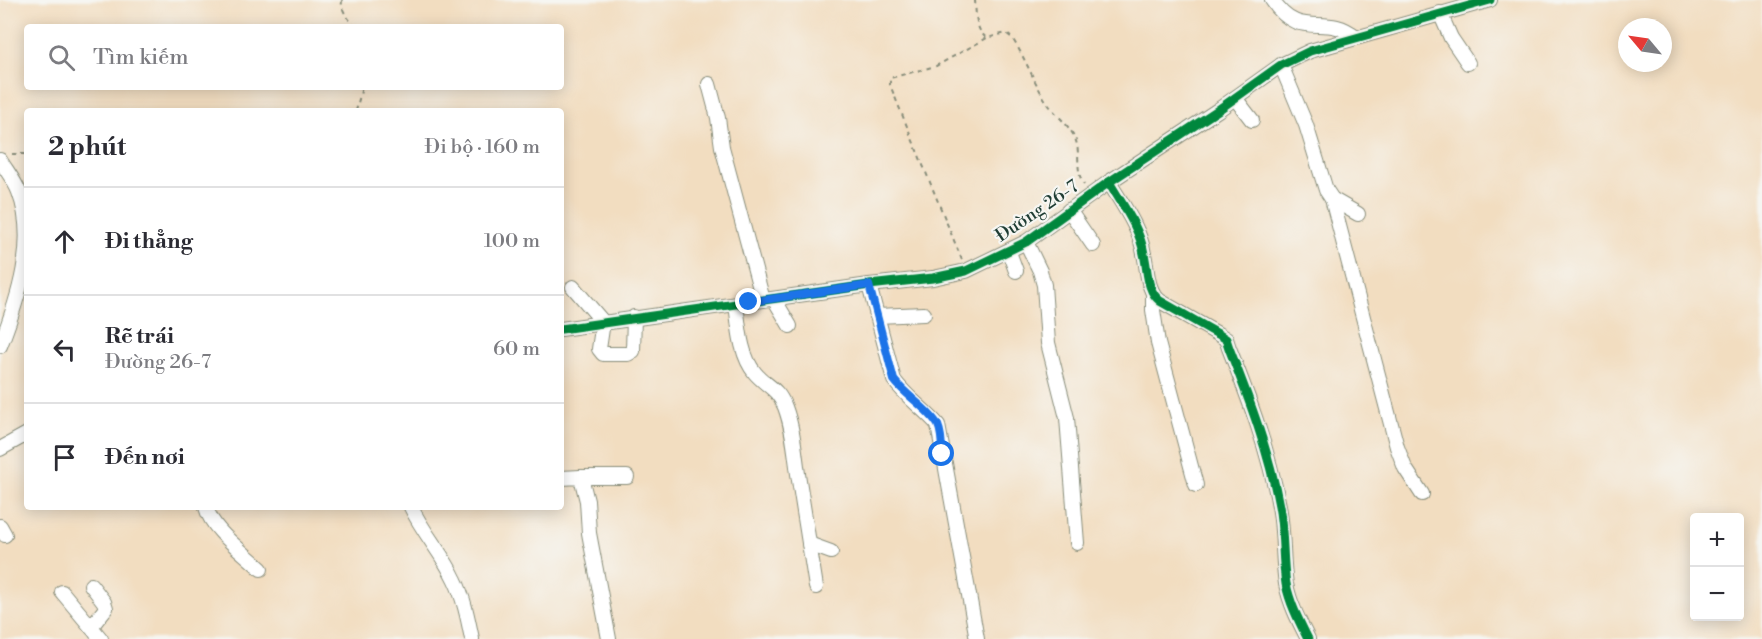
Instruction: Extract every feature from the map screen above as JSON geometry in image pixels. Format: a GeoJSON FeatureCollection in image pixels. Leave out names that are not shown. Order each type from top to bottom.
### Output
{"type":"FeatureCollection","features":[{"type":"Feature","properties":{"kind":"street"},"geometry":{"type":"LineString","coordinates":[[1272,0],[1280,11],[1293,22],[1309,26],[1338,26],[1356,37]]}},
{"type":"Feature","properties":{"kind":"street","name":"Đường 26-7"},"geometry":{"type":"LineString","coordinates":[[564,328],[634,317],[933,278],[966,271],[1026,242],[1090,195],[1281,65],[1310,51],[1490,0]]}},
{"type":"Feature","properties":{"kind":"street"},"geometry":{"type":"LineString","coordinates":[[1440,13],[1451,38],[1468,63]]}},
{"type":"Feature","properties":{"kind":"street"},"geometry":{"type":"LineString","coordinates":[[1281,65],[1306,125],[1326,190],[1332,200],[1397,447],[1405,468],[1422,494]]}},
{"type":"Feature","properties":{"kind":"street"},"geometry":{"type":"LineString","coordinates":[[710,84],[722,147],[768,299],[790,326]]}},
{"type":"Feature","properties":{"kind":"street"},"geometry":{"type":"LineString","coordinates":[[1235,98],[1252,120]]}},
{"type":"Feature","properties":{"kind":"street"},"geometry":{"type":"LineString","coordinates":[[4,157],[19,192],[24,218]]}},
{"type":"Feature","properties":{"kind":"street"},"geometry":{"type":"LineString","coordinates":[[1109,182],[1137,231],[1144,250],[1153,296],[1158,343],[1196,485]]}},
{"type":"Feature","properties":{"kind":"street"},"geometry":{"type":"LineString","coordinates":[[1332,200],[1358,214]]}},
{"type":"Feature","properties":{"kind":"street"},"geometry":{"type":"LineString","coordinates":[[1069,210],[1093,245]]}},
{"type":"Feature","properties":{"kind":"street"},"geometry":{"type":"LineString","coordinates":[[1026,242],[1044,285],[1048,343],[1067,418],[1077,543]]}},
{"type":"Feature","properties":{"kind":"street"},"geometry":{"type":"LineString","coordinates":[[1009,252],[1017,271]]}},
{"type":"Feature","properties":{"kind":"street"},"geometry":{"type":"LineString","coordinates":[[0,346],[15,305],[24,266]]}},
{"type":"Feature","properties":{"kind":"street"},"geometry":{"type":"LineString","coordinates":[[869,285],[894,380],[902,391],[929,414],[938,425],[977,639]]}},
{"type":"Feature","properties":{"kind":"street"},"geometry":{"type":"LineString","coordinates":[[573,287],[603,322],[598,349],[603,354],[628,354],[633,351],[634,317]]}},
{"type":"Feature","properties":{"kind":"street"},"geometry":{"type":"LineString","coordinates":[[1153,296],[1226,339],[1250,402],[1272,475],[1282,527],[1286,584],[1298,619],[1308,639]]}},
{"type":"Feature","properties":{"kind":"street"},"geometry":{"type":"LineString","coordinates":[[736,304],[741,340],[748,360],[755,373],[772,386],[785,407],[816,587]]}},
{"type":"Feature","properties":{"kind":"street"},"geometry":{"type":"LineString","coordinates":[[877,316],[924,314]]}},
{"type":"Feature","properties":{"kind":"street"},"geometry":{"type":"LineString","coordinates":[[0,449],[24,436]]}},
{"type":"Feature","properties":{"kind":"street"},"geometry":{"type":"LineString","coordinates":[[581,477],[609,639]]}},
{"type":"Feature","properties":{"kind":"street"},"geometry":{"type":"LineString","coordinates":[[564,478],[627,477]]}},
{"type":"Feature","properties":{"kind":"street"},"geometry":{"type":"LineString","coordinates":[[207,510],[215,526],[261,569]]}},
{"type":"Feature","properties":{"kind":"street"},"geometry":{"type":"LineString","coordinates":[[412,510],[419,525],[454,577],[460,591],[472,639]]}},
{"type":"Feature","properties":{"kind":"street"},"geometry":{"type":"LineString","coordinates":[[809,544],[831,552]]}},
{"type":"Feature","properties":{"kind":"street"},"geometry":{"type":"LineString","coordinates":[[91,585],[106,608],[91,627]]}},
{"type":"Feature","properties":{"kind":"street"},"geometry":{"type":"LineString","coordinates":[[62,592],[101,639]]}},
{"type":"Feature","properties":{"kind":"path"},"geometry":{"type":"LineString","coordinates":[[342,0],[340,3],[353,24]]}},
{"type":"Feature","properties":{"kind":"path"},"geometry":{"type":"LineString","coordinates":[[975,0],[978,28],[987,38]]}},
{"type":"Feature","properties":{"kind":"path"},"geometry":{"type":"LineString","coordinates":[[966,271],[890,85],[890,78],[936,66],[987,38],[1006,33],[1012,38],[1047,102],[1076,138],[1078,169],[1081,181],[1090,195]]}},
{"type":"Feature","properties":{"kind":"path"},"geometry":{"type":"LineString","coordinates":[[357,108],[361,90]]}},
{"type":"Feature","properties":{"kind":"path"},"geometry":{"type":"LineString","coordinates":[[4,157],[24,154]]}},
{"type":"Feature","properties":{"kind":"cycle path"},"geometry":{"type":"LineString","coordinates":[[564,329],[933,278],[966,271],[1026,242],[1109,182],[1281,65],[1310,51],[1490,0]]}},
{"type":"Feature","properties":{"kind":"cycle path"},"geometry":{"type":"LineString","coordinates":[[1109,182],[1139,235],[1150,286],[1155,296],[1226,339],[1270,465],[1281,515],[1286,584],[1292,605],[1308,639]]}},
{"type":"Feature","properties":{"kind":"route"},"geometry":{"type":"LineString","coordinates":[[749,302],[869,285],[894,380],[902,391],[929,414],[938,425],[942,438],[942,454]]}}]}
